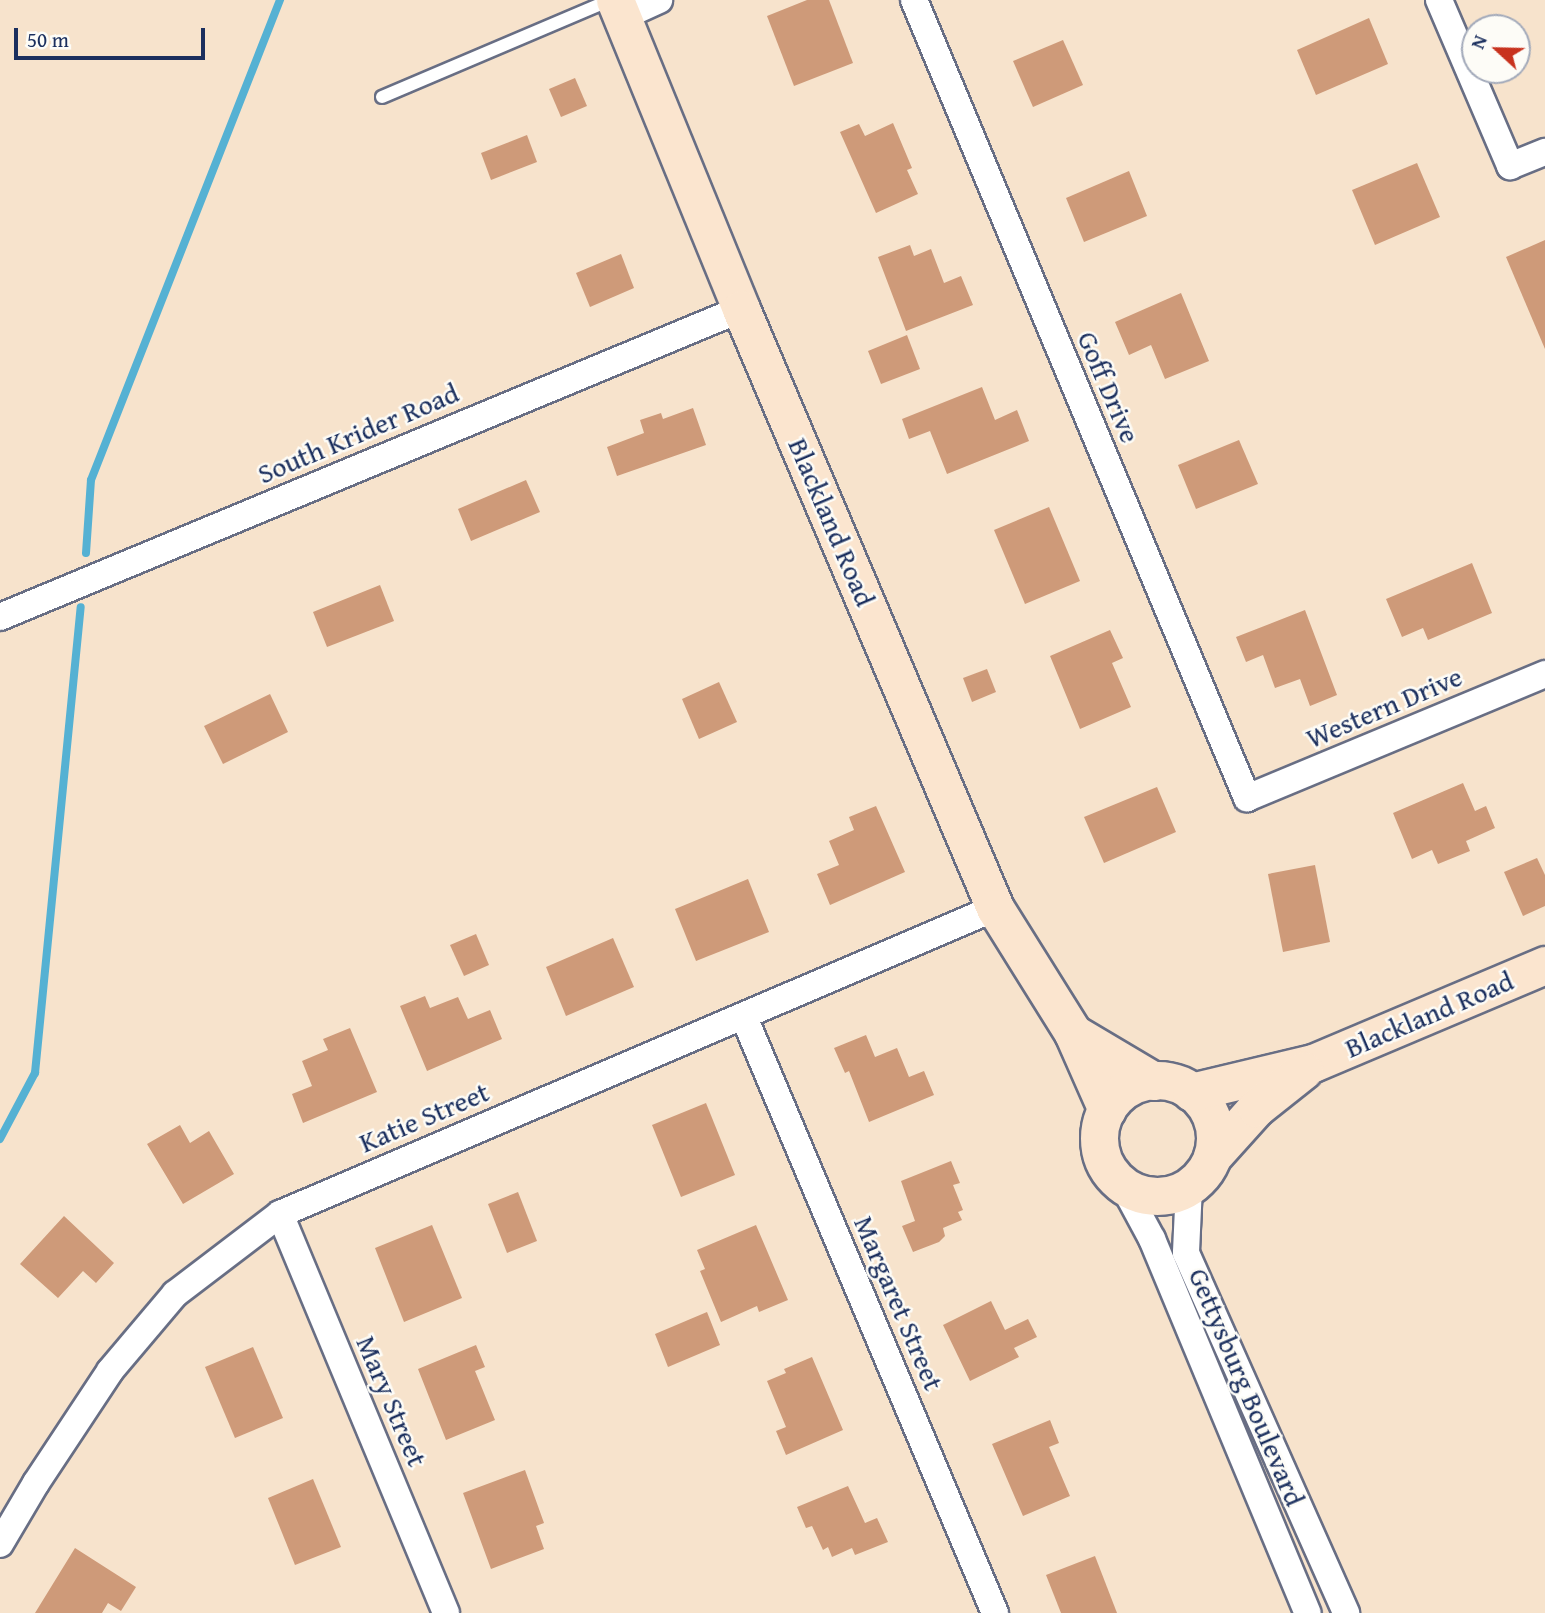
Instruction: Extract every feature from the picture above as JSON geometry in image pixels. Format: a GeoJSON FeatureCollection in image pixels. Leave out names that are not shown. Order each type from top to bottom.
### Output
{"type":"FeatureCollection","features":[{"type":"Feature","properties":{"kind":"street"},"geometry":{"type":"LineString","coordinates":[[615,5],[659,0]]}},
{"type":"Feature","properties":{"kind":"street","name":"Goff Drive"},"geometry":{"type":"LineString","coordinates":[[914,0],[1247,798]]}},
{"type":"Feature","properties":{"kind":"street"},"geometry":{"type":"LineString","coordinates":[[1439,0],[1510,166],[1545,152]]}},
{"type":"Feature","properties":{"kind":"street","name":"Blackland Road"},"geometry":{"type":"LineString","coordinates":[[615,5],[995,908],[1073,1033],[1107,1110]]}},
{"type":"Feature","properties":{"kind":"street","name":"South Krider Road"},"geometry":{"type":"LineString","coordinates":[[0,617],[741,309]]}},
{"type":"Feature","properties":{"kind":"street","name":"Western Drive"},"geometry":{"type":"LineString","coordinates":[[1247,798],[1545,674]]}},
{"type":"Feature","properties":{"kind":"street","name":"Katie Street"},"geometry":{"type":"LineString","coordinates":[[0,1544],[36,1483],[110,1371],[175,1294],[280,1214],[995,908]]}},
{"type":"Feature","properties":{"kind":"street","name":"Blackland Road"},"geometry":{"type":"LineString","coordinates":[[1191,1092],[1313,1063],[1545,965]]}},
{"type":"Feature","properties":{"kind":"street","name":"Margaret Street"},"geometry":{"type":"LineString","coordinates":[[744,1017],[995,1613]]}},
{"type":"Feature","properties":{"kind":"street","name":"Blackland Road"},"geometry":{"type":"LineString","coordinates":[[1073,1033],[1154,1081]]}},
{"type":"Feature","properties":{"kind":"street","name":"Blackland Road"},"geometry":{"type":"LineString","coordinates":[[1212,1157],[1256,1108],[1313,1063]]}},
{"type":"Feature","properties":{"kind":"street"},"geometry":{"type":"LineString","coordinates":[[1154,1081],[1182,1085],[1191,1092],[1209,1112],[1215,1130],[1208,1167],[1189,1186],[1161,1197],[1142,1195],[1125,1187],[1111,1174],[1102,1157],[1099,1138],[1107,1110],[1126,1089],[1154,1081]]}},
{"type":"Feature","properties":{"kind":"street","name":"Gettysburg Boulevard"},"geometry":{"type":"LineString","coordinates":[[1189,1186],[1186,1253],[1346,1613]]}},
{"type":"Feature","properties":{"kind":"street","name":"Gettysburg Boulevard"},"geometry":{"type":"LineString","coordinates":[[1125,1187],[1152,1239],[1308,1613]]}},
{"type":"Feature","properties":{"kind":"street","name":"Mary Street"},"geometry":{"type":"LineString","coordinates":[[280,1214],[446,1613]]}},
{"type":"Feature","properties":{"kind":"lane"},"geometry":{"type":"LineString","coordinates":[[382,97],[615,5]]}},
{"type":"Feature","properties":{"kind":"building"},"geometry":{"type":"Polygon","coordinates":[[[807,0],[829,0],[853,63],[794,86],[767,16],[807,0]]]}},
{"type":"Feature","properties":{"kind":"building"},"geometry":{"type":"Polygon","coordinates":[[[1369,18],[1388,64],[1316,95],[1297,50],[1369,18]]]}},
{"type":"Feature","properties":{"kind":"building"},"geometry":{"type":"Polygon","coordinates":[[[1063,40],[1083,85],[1033,107],[1013,61],[1063,40]]]}},
{"type":"Feature","properties":{"kind":"building"},"geometry":{"type":"Polygon","coordinates":[[[575,78],[587,106],[561,117],[549,89],[575,78]]]}},
{"type":"Feature","properties":{"kind":"building"},"geometry":{"type":"Polygon","coordinates":[[[893,123],[912,168],[907,170],[918,194],[876,213],[840,132],[859,124],[865,136],[893,123]]]}},
{"type":"Feature","properties":{"kind":"building"},"geometry":{"type":"Polygon","coordinates":[[[527,135],[537,162],[491,180],[481,153],[527,135]]]}},
{"type":"Feature","properties":{"kind":"building"},"geometry":{"type":"Polygon","coordinates":[[[1417,163],[1440,217],[1375,245],[1352,190],[1417,163]]]}},
{"type":"Feature","properties":{"kind":"building"},"geometry":{"type":"Polygon","coordinates":[[[1129,171],[1147,216],[1084,242],[1066,198],[1129,171]]]}},
{"type":"Feature","properties":{"kind":"building"},"geometry":{"type":"Polygon","coordinates":[[[1545,240],[1545,349],[1506,257],[1545,240]]]}},
{"type":"Feature","properties":{"kind":"building"},"geometry":{"type":"Polygon","coordinates":[[[910,245],[914,256],[931,249],[944,283],[961,276],[973,305],[906,331],[878,257],[910,245]]]}},
{"type":"Feature","properties":{"kind":"building"},"geometry":{"type":"Polygon","coordinates":[[[621,254],[634,288],[590,307],[576,273],[621,254]]]}},
{"type":"Feature","properties":{"kind":"building"},"geometry":{"type":"Polygon","coordinates":[[[1181,293],[1209,361],[1165,379],[1151,345],[1129,355],[1115,322],[1181,293]]]}},
{"type":"Feature","properties":{"kind":"building"},"geometry":{"type":"Polygon","coordinates":[[[907,335],[920,369],[881,384],[868,351],[907,335]]]}},
{"type":"Feature","properties":{"kind":"building"},"geometry":{"type":"Polygon","coordinates":[[[982,387],[995,420],[1017,410],[1029,441],[947,474],[930,431],[909,439],[902,419],[982,387]]]}},
{"type":"Feature","properties":{"kind":"building"},"geometry":{"type":"Polygon","coordinates":[[[693,408],[706,445],[617,476],[607,447],[644,433],[640,420],[661,413],[663,419],[693,408]]]}},
{"type":"Feature","properties":{"kind":"building"},"geometry":{"type":"Polygon","coordinates":[[[1239,440],[1258,484],[1196,509],[1178,465],[1239,440]]]}},
{"type":"Feature","properties":{"kind":"building"},"geometry":{"type":"Polygon","coordinates":[[[526,480],[540,512],[471,541],[458,509],[526,480]]]}},
{"type":"Feature","properties":{"kind":"building"},"geometry":{"type":"Polygon","coordinates":[[[1049,507],[1080,581],[1025,604],[994,530],[1049,507]]]}},
{"type":"Feature","properties":{"kind":"building"},"geometry":{"type":"Polygon","coordinates":[[[1472,563],[1492,613],[1428,640],[1423,628],[1402,637],[1386,599],[1472,563]]]}},
{"type":"Feature","properties":{"kind":"building"},"geometry":{"type":"Polygon","coordinates":[[[380,585],[394,621],[327,647],[313,612],[380,585]]]}},
{"type":"Feature","properties":{"kind":"building"},"geometry":{"type":"Polygon","coordinates":[[[1305,610],[1337,695],[1310,706],[1300,679],[1275,688],[1263,655],[1246,662],[1236,637],[1305,610]]]}},
{"type":"Feature","properties":{"kind":"building"},"geometry":{"type":"Polygon","coordinates":[[[1110,630],[1123,658],[1112,663],[1131,707],[1080,729],[1050,656],[1110,630]]]}},
{"type":"Feature","properties":{"kind":"building"},"geometry":{"type":"Polygon","coordinates":[[[987,669],[996,692],[972,702],[963,678],[987,669]]]}},
{"type":"Feature","properties":{"kind":"building"},"geometry":{"type":"Polygon","coordinates":[[[719,682],[737,722],[699,739],[682,699],[719,682]]]}},
{"type":"Feature","properties":{"kind":"building"},"geometry":{"type":"Polygon","coordinates":[[[270,694],[288,732],[223,764],[204,726],[270,694]]]}},
{"type":"Feature","properties":{"kind":"building"},"geometry":{"type":"Polygon","coordinates":[[[1463,783],[1475,811],[1486,806],[1495,828],[1466,841],[1470,851],[1438,864],[1432,850],[1412,859],[1393,813],[1463,783]]]}},
{"type":"Feature","properties":{"kind":"building"},"geometry":{"type":"Polygon","coordinates":[[[1157,787],[1176,832],[1104,863],[1084,817],[1157,787]]]}},
{"type":"Feature","properties":{"kind":"building"},"geometry":{"type":"Polygon","coordinates":[[[876,806],[905,872],[830,905],[817,874],[839,865],[829,841],[854,830],[849,817],[876,806]]]}},
{"type":"Feature","properties":{"kind":"building"},"geometry":{"type":"Polygon","coordinates":[[[1537,858],[1545,875],[1545,906],[1523,916],[1504,872],[1537,858]]]}},
{"type":"Feature","properties":{"kind":"building"},"geometry":{"type":"Polygon","coordinates":[[[1315,865],[1330,942],[1283,952],[1268,874],[1315,865]]]}},
{"type":"Feature","properties":{"kind":"building"},"geometry":{"type":"Polygon","coordinates":[[[748,879],[769,932],[696,961],[675,909],[748,879]]]}},
{"type":"Feature","properties":{"kind":"building"},"geometry":{"type":"Polygon","coordinates":[[[476,934],[489,965],[464,976],[450,945],[476,934]]]}},
{"type":"Feature","properties":{"kind":"building"},"geometry":{"type":"Polygon","coordinates":[[[613,938],[634,987],[566,1016],[546,967],[613,938]]]}},
{"type":"Feature","properties":{"kind":"building"},"geometry":{"type":"Polygon","coordinates":[[[425,996],[430,1008],[458,997],[468,1019],[490,1010],[502,1039],[427,1071],[400,1006],[425,996]]]}},
{"type":"Feature","properties":{"kind":"building"},"geometry":{"type":"Polygon","coordinates":[[[350,1028],[377,1092],[303,1123],[292,1094],[312,1086],[302,1061],[328,1050],[323,1039],[350,1028]]]}},
{"type":"Feature","properties":{"kind":"building"},"geometry":{"type":"Polygon","coordinates":[[[866,1035],[875,1057],[897,1048],[909,1077],[924,1071],[934,1095],[869,1122],[849,1071],[845,1073],[834,1048],[866,1035]]]}},
{"type":"Feature","properties":{"kind":"building"},"geometry":{"type":"Polygon","coordinates":[[[706,1103],[735,1175],[681,1197],[652,1125],[706,1103]]]}},
{"type":"Feature","properties":{"kind":"building"},"geometry":{"type":"Polygon","coordinates":[[[180,1125],[190,1143],[209,1131],[234,1174],[183,1204],[147,1144],[180,1125]]]}},
{"type":"Feature","properties":{"kind":"building"},"geometry":{"type":"Polygon","coordinates":[[[951,1161],[960,1183],[953,1185],[963,1210],[958,1212],[962,1220],[943,1228],[945,1236],[939,1242],[913,1252],[902,1226],[915,1221],[901,1181],[951,1161]]]}},
{"type":"Feature","properties":{"kind":"building"},"geometry":{"type":"Polygon","coordinates":[[[518,1192],[537,1241],[507,1253],[488,1204],[518,1192]]]}},
{"type":"Feature","properties":{"kind":"building"},"geometry":{"type":"Polygon","coordinates":[[[64,1216],[114,1263],[96,1283],[83,1271],[58,1298],[20,1264],[64,1216]]]}},
{"type":"Feature","properties":{"kind":"building"},"geometry":{"type":"Polygon","coordinates":[[[432,1225],[462,1298],[404,1322],[375,1248],[432,1225]]]}},
{"type":"Feature","properties":{"kind":"building"},"geometry":{"type":"Polygon","coordinates":[[[756,1225],[788,1300],[759,1312],[757,1306],[721,1322],[700,1271],[705,1269],[697,1250],[756,1225]]]}},
{"type":"Feature","properties":{"kind":"building"},"geometry":{"type":"Polygon","coordinates":[[[991,1301],[1005,1330],[1028,1319],[1037,1337],[1014,1348],[1019,1357],[970,1381],[943,1325],[991,1301]]]}},
{"type":"Feature","properties":{"kind":"building"},"geometry":{"type":"Polygon","coordinates":[[[707,1312],[720,1345],[668,1367],[655,1334],[707,1312]]]}},
{"type":"Feature","properties":{"kind":"building"},"geometry":{"type":"Polygon","coordinates":[[[476,1345],[485,1367],[475,1371],[495,1420],[446,1440],[418,1369],[476,1345]]]}},
{"type":"Feature","properties":{"kind":"building"},"geometry":{"type":"Polygon","coordinates":[[[253,1347],[283,1418],[235,1438],[205,1367],[253,1347]]]}},
{"type":"Feature","properties":{"kind":"building"},"geometry":{"type":"Polygon","coordinates":[[[812,1357],[843,1430],[786,1455],[776,1431],[786,1427],[767,1381],[786,1373],[784,1369],[812,1357]]]}},
{"type":"Feature","properties":{"kind":"building"},"geometry":{"type":"Polygon","coordinates":[[[1050,1420],[1059,1443],[1049,1447],[1070,1496],[1023,1516],[992,1444],[1050,1420]]]}},
{"type":"Feature","properties":{"kind":"building"},"geometry":{"type":"Polygon","coordinates":[[[525,1470],[544,1523],[536,1526],[544,1549],[491,1569],[463,1493],[525,1470]]]}},
{"type":"Feature","properties":{"kind":"building"},"geometry":{"type":"Polygon","coordinates":[[[313,1479],[341,1547],[295,1565],[268,1498],[313,1479]]]}},
{"type":"Feature","properties":{"kind":"building"},"geometry":{"type":"Polygon","coordinates":[[[848,1486],[865,1523],[877,1518],[888,1542],[855,1555],[852,1548],[832,1557],[828,1547],[823,1550],[812,1526],[806,1528],[797,1507],[848,1486]]]}},
{"type":"Feature","properties":{"kind":"building"},"geometry":{"type":"Polygon","coordinates":[[[75,1548],[136,1587],[121,1611],[108,1603],[102,1613],[35,1613],[75,1548]]]}},
{"type":"Feature","properties":{"kind":"building"},"geometry":{"type":"Polygon","coordinates":[[[1095,1556],[1117,1613],[1061,1613],[1046,1575],[1095,1556]]]}},
{"type":"Feature","properties":{"kind":"waterway"},"geometry":{"type":"LineString","coordinates":[[86,553],[91,480],[280,0]]}},
{"type":"Feature","properties":{"kind":"waterway"},"geometry":{"type":"LineString","coordinates":[[0,1139],[35,1073],[81,607]]}}]}
